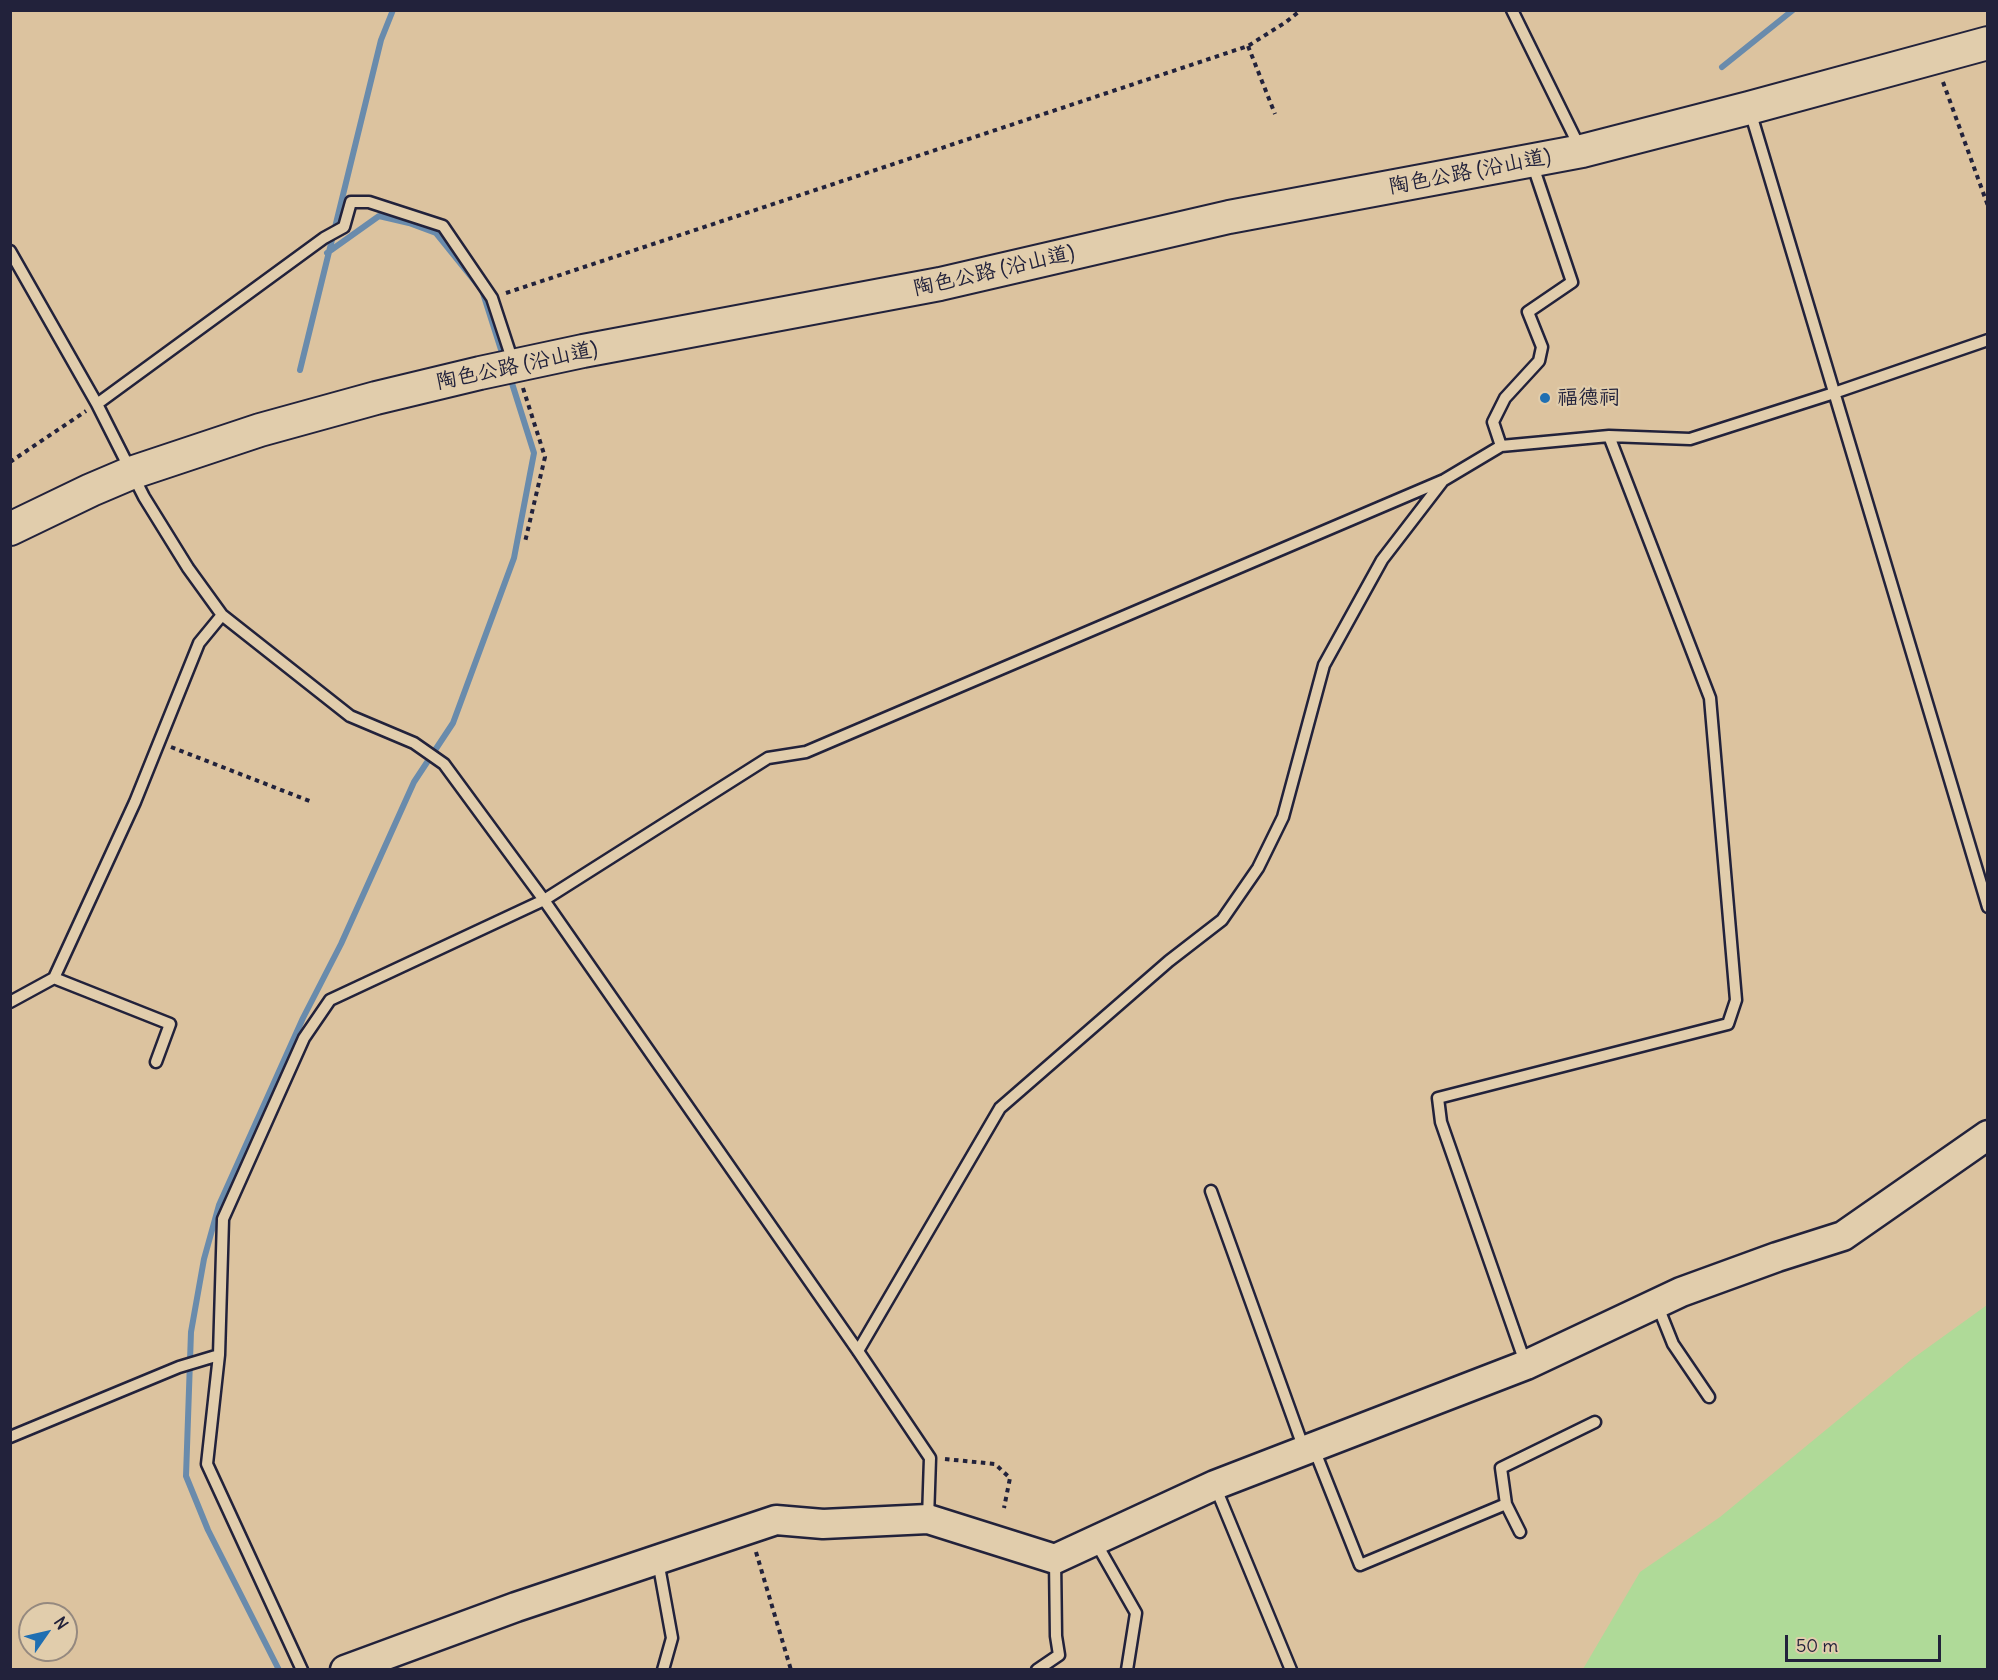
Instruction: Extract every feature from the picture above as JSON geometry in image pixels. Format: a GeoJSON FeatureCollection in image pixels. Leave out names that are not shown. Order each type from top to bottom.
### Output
{"type":"FeatureCollection","features":[{"type":"Feature","properties":{"kind":"main road","name":"陶色公路 (沿山道)"},"geometry":{"type":"LineString","coordinates":[[10,528],[131,473],[260,430],[376,398],[514,366],[940,284],[1229,217],[1582,151],[1988,43]]}},
{"type":"Feature","properties":{"kind":"street"},"geometry":{"type":"LineString","coordinates":[[345,1670],[516,1607],[776,1520],[823,1524],[928,1519],[1055,1559],[1215,1485],[1526,1365],[1681,1292],[1843,1236],[1988,1135]]}},
{"type":"Feature","properties":{"kind":"lane"},"geometry":{"type":"LineString","coordinates":[[1512,10],[1582,151]]}},
{"type":"Feature","properties":{"kind":"lane"},"geometry":{"type":"LineString","coordinates":[[1749,108],[1988,907]]}},
{"type":"Feature","properties":{"kind":"lane"},"geometry":{"type":"LineString","coordinates":[[1501,446],[1493,422],[1505,398],[1539,361],[1542,347],[1528,312],[1572,282],[1532,160]]}},
{"type":"Feature","properties":{"kind":"lane"},"geometry":{"type":"LineString","coordinates":[[97,404],[324,238],[344,227],[351,202],[369,202],[443,226],[492,298],[514,366]]}},
{"type":"Feature","properties":{"kind":"lane"},"geometry":{"type":"LineString","coordinates":[[10,251],[97,404],[131,473],[188,568],[222,615],[350,716],[414,743],[444,764],[544,900],[930,1458],[928,1519]]}},
{"type":"Feature","properties":{"kind":"lane"},"geometry":{"type":"LineString","coordinates":[[302,1670],[207,1464],[219,1355],[223,1219],[304,1038],[330,1000],[544,900],[768,758],[806,752],[1444,480],[1501,446],[1609,436],[1690,439],[1988,340]]}},
{"type":"Feature","properties":{"kind":"lane"},"geometry":{"type":"LineString","coordinates":[[1526,1365],[1441,1122],[1438,1098],[1728,1024],[1736,1000],[1710,698],[1609,436]]}},
{"type":"Feature","properties":{"kind":"lane"},"geometry":{"type":"LineString","coordinates":[[858,1351],[1000,1108],[1169,961],[1222,920],[1258,868],[1282,817],[1324,665],[1382,560],[1444,480]]}},
{"type":"Feature","properties":{"kind":"lane"},"geometry":{"type":"LineString","coordinates":[[10,1002],[54,978],[135,802],[199,643],[222,615]]}},
{"type":"Feature","properties":{"kind":"lane"},"geometry":{"type":"LineString","coordinates":[[54,978],[170,1024],[156,1062]]}},
{"type":"Feature","properties":{"kind":"lane"},"geometry":{"type":"LineString","coordinates":[[1210,1191],[1308,1448],[1360,1565],[1506,1504]]}},
{"type":"Feature","properties":{"kind":"lane"},"geometry":{"type":"LineString","coordinates":[[1657,1304],[1673,1344],[1709,1397]]}},
{"type":"Feature","properties":{"kind":"lane"},"geometry":{"type":"LineString","coordinates":[[10,1437],[179,1367],[219,1355]]}},
{"type":"Feature","properties":{"kind":"lane"},"geometry":{"type":"LineString","coordinates":[[1520,1532],[1506,1504],[1501,1468],[1595,1422]]}},
{"type":"Feature","properties":{"kind":"lane"},"geometry":{"type":"LineString","coordinates":[[1215,1485],[1291,1670]]}},
{"type":"Feature","properties":{"kind":"lane"},"geometry":{"type":"LineString","coordinates":[[1095,1541],[1136,1613],[1127,1670]]}},
{"type":"Feature","properties":{"kind":"lane"},"geometry":{"type":"LineString","coordinates":[[1037,1670],[1059,1655],[1056,1636],[1055,1559]]}},
{"type":"Feature","properties":{"kind":"lane"},"geometry":{"type":"LineString","coordinates":[[657,1561],[672,1638],[663,1670]]}},
{"type":"Feature","properties":{"kind":"path"},"geometry":{"type":"LineString","coordinates":[[492,298],[1248,46],[1286,22],[1300,10]]}},
{"type":"Feature","properties":{"kind":"path"},"geometry":{"type":"LineString","coordinates":[[1248,46],[1275,114]]}},
{"type":"Feature","properties":{"kind":"path"},"geometry":{"type":"LineString","coordinates":[[1935,57],[1988,206]]}},
{"type":"Feature","properties":{"kind":"path"},"geometry":{"type":"LineString","coordinates":[[514,366],[545,457],[525,542]]}},
{"type":"Feature","properties":{"kind":"path"},"geometry":{"type":"LineString","coordinates":[[10,462],[97,404]]}},
{"type":"Feature","properties":{"kind":"path"},"geometry":{"type":"LineString","coordinates":[[159,743],[312,802]]}},
{"type":"Feature","properties":{"kind":"path"},"geometry":{"type":"LineString","coordinates":[[930,1458],[995,1464],[1010,1478],[1004,1508]]}},
{"type":"Feature","properties":{"kind":"path"},"geometry":{"type":"LineString","coordinates":[[750,1529],[791,1670]]}},
{"type":"Feature","properties":{"kind":"green space"},"geometry":{"type":"Polygon","coordinates":[[[1987,1305],[1987,1669],[1583,1669],[1640,1572],[1720,1517],[1912,1359],[1987,1305]]]}},
{"type":"Feature","properties":{"kind":"waterway"},"geometry":{"type":"LineString","coordinates":[[300,370],[381,40],[393,10]]}},
{"type":"Feature","properties":{"kind":"waterway"},"geometry":{"type":"LineString","coordinates":[[1722,67],[1793,10]]}},
{"type":"Feature","properties":{"kind":"waterway"},"geometry":{"type":"LineString","coordinates":[[327,253],[379,216],[409,223],[436,233],[482,290],[504,359]]}},
{"type":"Feature","properties":{"kind":"waterway"},"geometry":{"type":"LineString","coordinates":[[279,1670],[208,1530],[186,1476],[191,1332],[204,1259],[219,1205],[303,1018],[341,944],[414,782],[453,723],[514,558],[534,453],[510,377]]}},
{"type":"Feature","properties":{"kind":"place","name":"福德祠"},"geometry":{"type":"Point","coordinates":[1545,398]}}]}
